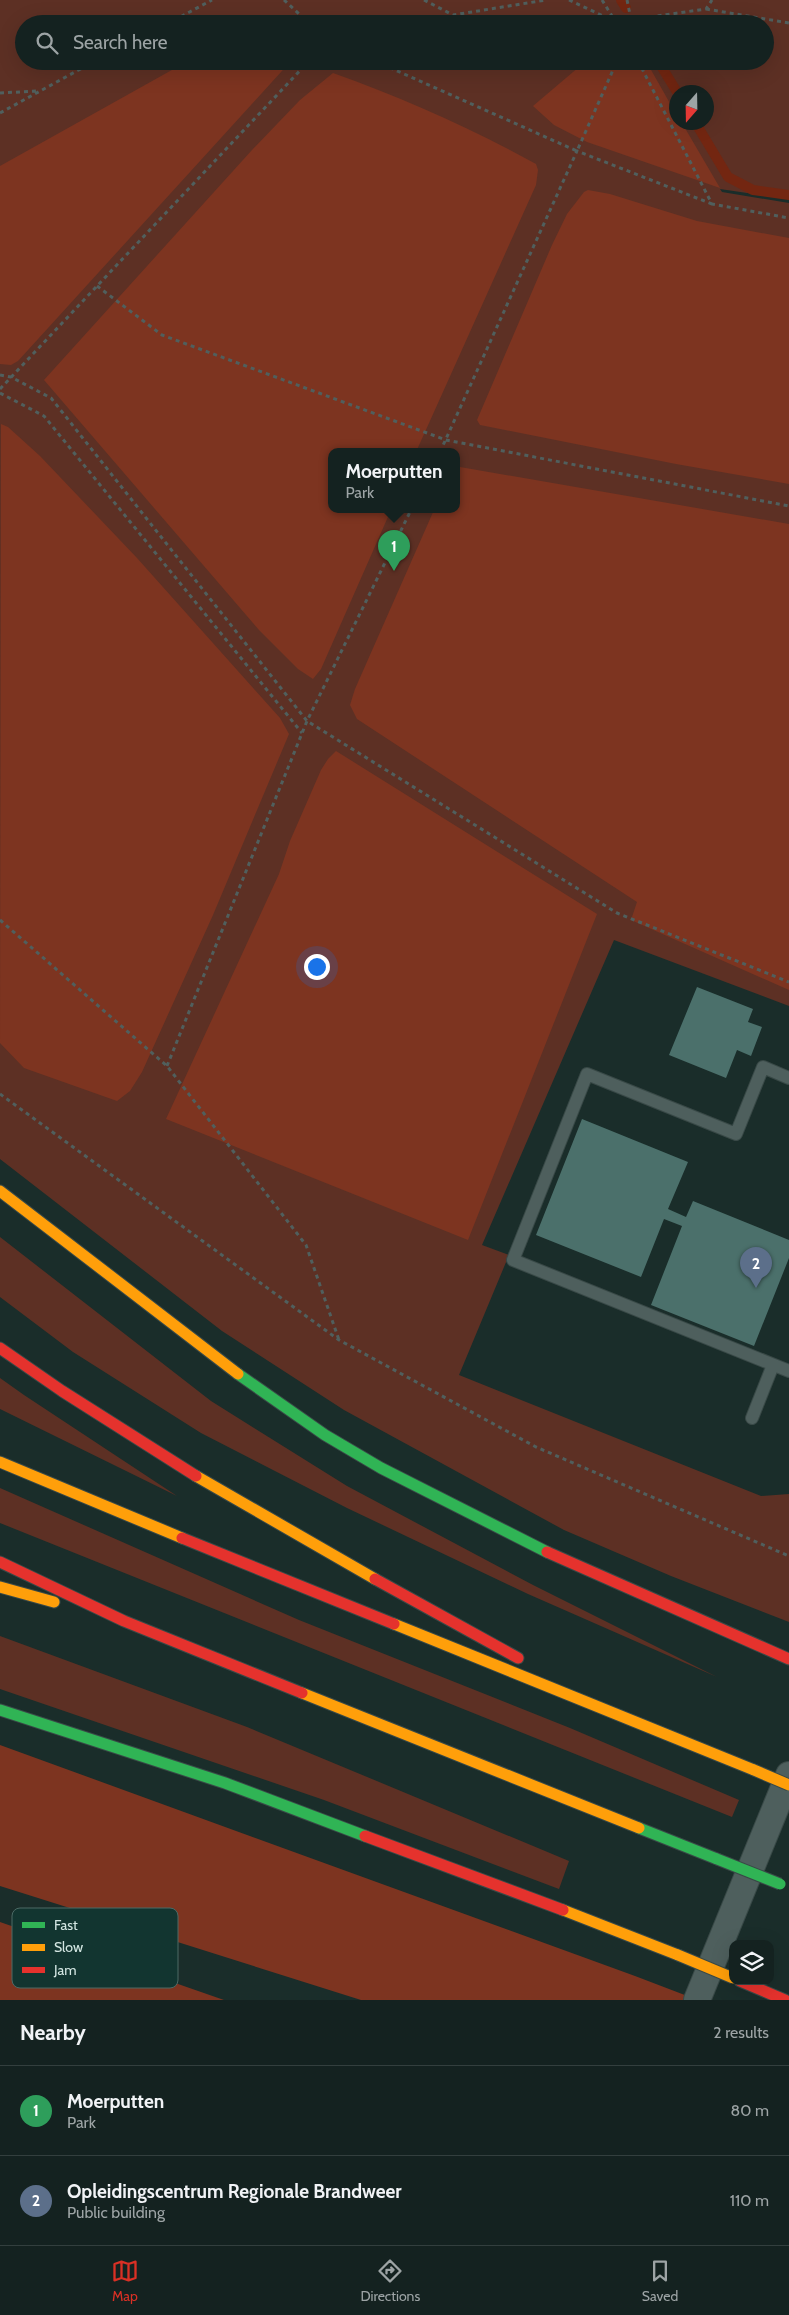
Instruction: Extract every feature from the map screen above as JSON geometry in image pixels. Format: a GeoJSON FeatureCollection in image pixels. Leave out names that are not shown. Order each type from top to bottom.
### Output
{"type":"FeatureCollection","features":[{"type":"Feature","properties":{"kind":"highway"},"geometry":{"type":"LineString","coordinates":[[0,1191],[209,1353],[341,1444],[421,1490],[554,1556],[789,1659]]}},
{"type":"Feature","properties":{"kind":"highway"},"geometry":{"type":"LineString","coordinates":[[0,1348],[47,1382],[184,1469],[526,1662]]}},
{"type":"Feature","properties":{"kind":"highway"},"geometry":{"type":"LineString","coordinates":[[0,1462],[296,1586],[611,1710],[789,1785]]}},
{"type":"Feature","properties":{"kind":"highway"},"geometry":{"type":"LineString","coordinates":[[0,1562],[124,1621],[785,1886]]}},
{"type":"Feature","properties":{"kind":"highway"},"geometry":{"type":"LineString","coordinates":[[0,1587],[124,1621]]}},
{"type":"Feature","properties":{"kind":"highway"},"geometry":{"type":"LineString","coordinates":[[542,1672],[611,1710]]}},
{"type":"Feature","properties":{"kind":"highway"},"geometry":{"type":"LineString","coordinates":[[0,1710],[225,1783],[649,1942],[729,1976]]}},
{"type":"Feature","properties":{"kind":"highway"},"geometry":{"type":"LineString","coordinates":[[750,1985],[785,2000]]}},
{"type":"Feature","properties":{"kind":"street"},"geometry":{"type":"LineString","coordinates":[[697,2000],[789,1775]]}},
{"type":"Feature","properties":{"kind":"lane"},"geometry":{"type":"LineString","coordinates":[[789,1078],[763,1067],[736,1134],[587,1074],[513,1260],[789,1371]]}},
{"type":"Feature","properties":{"kind":"lane"},"geometry":{"type":"LineString","coordinates":[[752,1418],[773,1365]]}},
{"type":"Feature","properties":{"kind":"path"},"geometry":{"type":"LineString","coordinates":[[184,15],[212,0]]}},
{"type":"Feature","properties":{"kind":"path"},"geometry":{"type":"LineString","coordinates":[[284,0],[300,15]]}},
{"type":"Feature","properties":{"kind":"path"},"geometry":{"type":"LineString","coordinates":[[424,0],[453,15],[546,0]]}},
{"type":"Feature","properties":{"kind":"path"},"geometry":{"type":"LineString","coordinates":[[569,0],[600,15]]}},
{"type":"Feature","properties":{"kind":"path"},"geometry":{"type":"LineString","coordinates":[[602,0],[611,15]]}},
{"type":"Feature","properties":{"kind":"path"},"geometry":{"type":"LineString","coordinates":[[627,0],[631,15]]}},
{"type":"Feature","properties":{"kind":"path"},"geometry":{"type":"LineString","coordinates":[[706,9],[712,0]]}},
{"type":"Feature","properties":{"kind":"path"},"geometry":{"type":"LineString","coordinates":[[664,15],[706,9],[744,15]]}},
{"type":"Feature","properties":{"kind":"path"},"geometry":{"type":"LineString","coordinates":[[774,20],[789,22]]}},
{"type":"Feature","properties":{"kind":"path"},"geometry":{"type":"LineString","coordinates":[[0,113],[78,70]]}},
{"type":"Feature","properties":{"kind":"path"},"geometry":{"type":"LineString","coordinates":[[300,70],[11,377],[0,391],[44,416],[302,733]]}},
{"type":"Feature","properties":{"kind":"path"},"geometry":{"type":"LineString","coordinates":[[395,70],[577,151],[712,204],[789,218]]}},
{"type":"Feature","properties":{"kind":"path"},"geometry":{"type":"LineString","coordinates":[[442,448],[613,70]]}},
{"type":"Feature","properties":{"kind":"path"},"geometry":{"type":"LineString","coordinates":[[643,70],[712,204]]}},
{"type":"Feature","properties":{"kind":"path"},"geometry":{"type":"LineString","coordinates":[[0,93],[39,90]]}},
{"type":"Feature","properties":{"kind":"path"},"geometry":{"type":"LineString","coordinates":[[97,286],[162,335],[446,440],[789,506]]}},
{"type":"Feature","properties":{"kind":"path"},"geometry":{"type":"LineString","coordinates":[[0,376],[11,377],[51,398],[307,721],[617,913],[789,982]]}},
{"type":"Feature","properties":{"kind":"path"},"geometry":{"type":"LineString","coordinates":[[167,1066],[307,721],[410,513]]}},
{"type":"Feature","properties":{"kind":"path"},"geometry":{"type":"LineString","coordinates":[[0,920],[167,1066],[306,1245],[339,1340]]}},
{"type":"Feature","properties":{"kind":"path"},"geometry":{"type":"LineString","coordinates":[[0,1094],[339,1340],[536,1447],[789,1556]]}},
{"type":"Feature","properties":{"kind":"shaded area"},"geometry":{"type":"Polygon","coordinates":[[[0,0],[789,0],[789,199],[720,189],[722,192],[789,203],[789,1006],[614,940],[482,1245],[509,1255],[459,1375],[761,1496],[789,1494],[789,1622],[671,1576],[564,1530],[344,1410],[222,1331],[0,1159],[0,0]]]}},
{"type":"Feature","properties":{"kind":"shaded area"},"geometry":{"type":"Polygon","coordinates":[[[172,70],[283,70],[18,361],[11,365],[0,364],[0,166],[172,70]]]}},
{"type":"Feature","properties":{"kind":"shaded area"},"geometry":{"type":"Polygon","coordinates":[[[575,70],[651,70],[669,102],[669,130],[686,130],[720,188],[587,142],[554,125],[533,106],[575,70]]]}},
{"type":"Feature","properties":{"kind":"shaded area"},"geometry":{"type":"Polygon","coordinates":[[[333,73],[411,103],[462,126],[536,164],[538,170],[536,185],[418,448],[328,448],[328,513],[390,513],[321,669],[313,679],[298,669],[259,630],[44,380],[252,150],[300,100],[333,73]]]}},
{"type":"Feature","properties":{"kind":"shaded area"},"geometry":{"type":"Polygon","coordinates":[[[588,190],[610,194],[697,221],[789,238],[789,484],[676,464],[480,425],[477,420],[552,245],[567,214],[584,192],[588,190]]]}},
{"type":"Feature","properties":{"kind":"shaded area"},"geometry":{"type":"Polygon","coordinates":[[[1,424],[8,427],[40,456],[137,558],[280,718],[289,734],[213,915],[142,1072],[130,1091],[117,1101],[24,1068],[0,1043],[1,424]]]}},
{"type":"Feature","properties":{"kind":"shaded area"},"geometry":{"type":"Polygon","coordinates":[[[460,467],[789,524],[789,990],[631,920],[637,902],[357,719],[350,705],[355,689],[433,513],[460,513],[460,467]]]}},
{"type":"Feature","properties":{"kind":"shaded area"},"geometry":{"type":"Polygon","coordinates":[[[336,751],[597,914],[468,1240],[166,1119],[279,874],[290,841],[321,770],[336,751]]]}},
{"type":"Feature","properties":{"kind":"shaded area"},"geometry":{"type":"Polygon","coordinates":[[[0,1237],[211,1401],[347,1486],[533,1585],[717,1677],[528,1594],[347,1508],[201,1433],[73,1352],[0,1297],[0,1237]]]}},
{"type":"Feature","properties":{"kind":"shaded area"},"geometry":{"type":"Polygon","coordinates":[[[0,1378],[24,1395],[177,1496],[0,1409],[0,1378]]]}},
{"type":"Feature","properties":{"kind":"shaded area"},"geometry":{"type":"Polygon","coordinates":[[[0,1488],[299,1620],[570,1728],[739,1800],[732,1817],[0,1523],[0,1488]]]}},
{"type":"Feature","properties":{"kind":"shaded area"},"geometry":{"type":"Polygon","coordinates":[[[0,1636],[247,1727],[569,1861],[559,1889],[324,1800],[0,1689],[0,1636]]]}},
{"type":"Feature","properties":{"kind":"shaded area"},"geometry":{"type":"Polygon","coordinates":[[[0,1745],[690,1997],[686,2000],[361,2000],[178,1942],[178,1908],[70,1908],[0,1886],[0,1745]]]}},
{"type":"Feature","properties":{"kind":"shaded area"},"geometry":{"type":"Polygon","coordinates":[[[0,1922],[12,1926],[12,1988],[178,1988],[178,1984],[224,2000],[0,2000],[0,1922]]]}},
{"type":"Feature","properties":{"kind":"building"},"geometry":{"type":"Polygon","coordinates":[[[697,987],[753,1009],[748,1022],[762,1027],[751,1056],[737,1050],[726,1078],[669,1055],[697,987]]]}},
{"type":"Feature","properties":{"kind":"building"},"geometry":{"type":"Polygon","coordinates":[[[582,1119],[688,1162],[668,1209],[686,1217],[693,1201],[789,1240],[789,1258],[754,1346],[651,1305],[682,1226],[664,1219],[641,1277],[536,1235],[582,1119]]]}},
{"type":"Feature","properties":{"kind":"waterway"},"geometry":{"type":"LineString","coordinates":[[621,0],[626,8]]}},
{"type":"Feature","properties":{"kind":"waterway"},"geometry":{"type":"LineString","coordinates":[[664,70],[673,85]]}},
{"type":"Feature","properties":{"kind":"waterway"},"geometry":{"type":"LineString","coordinates":[[700,130],[728,177],[753,190],[789,195]]}},
{"type":"Feature","properties":{"kind":"traffic: fast"},"geometry":{"type":"LineString","coordinates":[[238,1374],[325,1435],[381,1468],[547,1552]]}},
{"type":"Feature","properties":{"kind":"traffic: fast"},"geometry":{"type":"LineString","coordinates":[[0,1710],[225,1783],[365,1836]]}},
{"type":"Feature","properties":{"kind":"traffic: fast"},"geometry":{"type":"LineString","coordinates":[[639,1828],[717,1859]]}},
{"type":"Feature","properties":{"kind":"traffic: fast"},"geometry":{"type":"LineString","coordinates":[[717,1859],[780,1884]]}},
{"type":"Feature","properties":{"kind":"traffic: slow"},"geometry":{"type":"LineString","coordinates":[[0,1191],[238,1374]]}},
{"type":"Feature","properties":{"kind":"traffic: slow"},"geometry":{"type":"LineString","coordinates":[[0,1462],[182,1538]]}},
{"type":"Feature","properties":{"kind":"traffic: slow"},"geometry":{"type":"LineString","coordinates":[[196,1476],[375,1579]]}},
{"type":"Feature","properties":{"kind":"traffic: slow"},"geometry":{"type":"LineString","coordinates":[[0,1587],[54,1602]]}},
{"type":"Feature","properties":{"kind":"traffic: slow"},"geometry":{"type":"LineString","coordinates":[[394,1624],[754,1770]]}},
{"type":"Feature","properties":{"kind":"traffic: slow"},"geometry":{"type":"LineString","coordinates":[[302,1693],[639,1828]]}},
{"type":"Feature","properties":{"kind":"traffic: slow"},"geometry":{"type":"LineString","coordinates":[[754,1770],[789,1785]]}},
{"type":"Feature","properties":{"kind":"traffic: slow"},"geometry":{"type":"LineString","coordinates":[[563,1910],[678,1955]]}},
{"type":"Feature","properties":{"kind":"traffic: slow"},"geometry":{"type":"LineString","coordinates":[[678,1955],[729,1976]]}},
{"type":"Feature","properties":{"kind":"traffic: jam"},"geometry":{"type":"LineString","coordinates":[[0,1348],[62,1391],[196,1476]]}},
{"type":"Feature","properties":{"kind":"traffic: jam"},"geometry":{"type":"LineString","coordinates":[[182,1538],[394,1624]]}},
{"type":"Feature","properties":{"kind":"traffic: jam"},"geometry":{"type":"LineString","coordinates":[[547,1552],[789,1659]]}},
{"type":"Feature","properties":{"kind":"traffic: jam"},"geometry":{"type":"LineString","coordinates":[[0,1562],[124,1621],[302,1693]]}},
{"type":"Feature","properties":{"kind":"traffic: jam"},"geometry":{"type":"LineString","coordinates":[[375,1579],[518,1658]]}},
{"type":"Feature","properties":{"kind":"traffic: jam"},"geometry":{"type":"LineString","coordinates":[[365,1836],[563,1910]]}},
{"type":"Feature","properties":{"kind":"traffic: jam"},"geometry":{"type":"LineString","coordinates":[[749,1985],[785,2000]]}},
{"type":"Feature","properties":{"kind":"place","name":"Moerputten"},"geometry":{"type":"Point","coordinates":[394,571]}},
{"type":"Feature","properties":{"kind":"place","name":"Opleidingscentrum Regionale Brandweer"},"geometry":{"type":"Point","coordinates":[756,1288]}}]}
